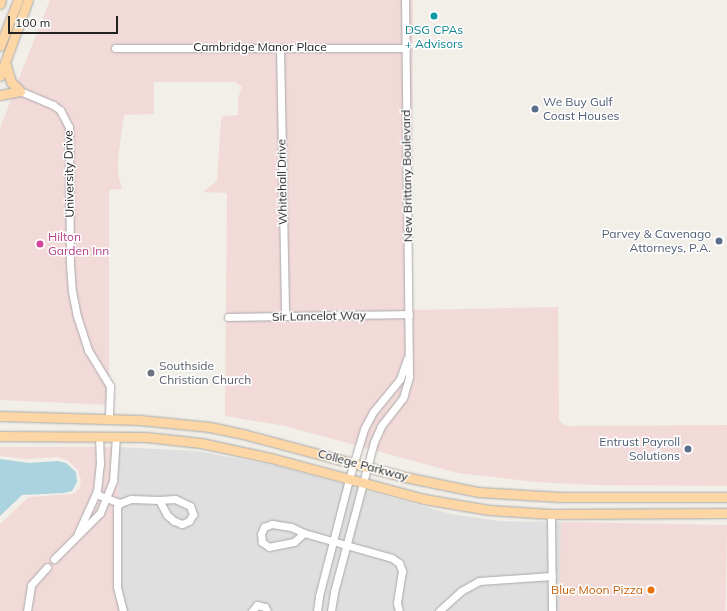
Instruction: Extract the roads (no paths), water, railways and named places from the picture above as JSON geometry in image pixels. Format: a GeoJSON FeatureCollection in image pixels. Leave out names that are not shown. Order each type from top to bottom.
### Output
{"type":"FeatureCollection","features":[{"type":"Feature","properties":{"kind":"main road"},"geometry":{"type":"LineString","coordinates":[[0,4],[1,0]]}},
{"type":"Feature","properties":{"kind":"main road"},"geometry":{"type":"LineString","coordinates":[[0,46],[18,0]]}},
{"type":"Feature","properties":{"kind":"main road"},"geometry":{"type":"LineString","coordinates":[[0,76],[28,1]]}},
{"type":"Feature","properties":{"kind":"main road"},"geometry":{"type":"LineString","coordinates":[[5,62],[11,82],[20,91]]}},
{"type":"Feature","properties":{"kind":"main road"},"geometry":{"type":"LineString","coordinates":[[0,95],[20,91]]}},
{"type":"Feature","properties":{"kind":"main road","name":"College Parkway"},"geometry":{"type":"LineString","coordinates":[[0,416],[162,421],[210,428],[354,463],[424,482],[478,492],[525,496],[727,497]]}},
{"type":"Feature","properties":{"kind":"main road","name":"College Parkway"},"geometry":{"type":"LineString","coordinates":[[0,436],[116,436],[168,439],[227,448],[452,505],[509,512],[551,514],[727,513]]}},
{"type":"Feature","properties":{"kind":"main road"},"geometry":{"type":"LineString","coordinates":[[608,497],[608,514]]}},
{"type":"Feature","properties":{"kind":"main road"},"geometry":{"type":"LineString","coordinates":[[635,497],[635,514]]}},
{"type":"Feature","properties":{"kind":"street","name":"New Brittany Boulevard"},"geometry":{"type":"LineString","coordinates":[[331,611],[334,592],[368,467],[381,426],[406,390],[409,351],[409,314],[405,0]]}},
{"type":"Feature","properties":{"kind":"street","name":"Cambridge Manor Place"},"geometry":{"type":"LineString","coordinates":[[115,48],[406,48]]}},
{"type":"Feature","properties":{"kind":"street","name":"Whitehall Drive"},"geometry":{"type":"LineString","coordinates":[[280,48],[285,316]]}},
{"type":"Feature","properties":{"kind":"street","name":"University Drive"},"geometry":{"type":"LineString","coordinates":[[20,91],[60,110],[69,127],[70,264],[72,291],[77,316],[88,350],[110,386],[109,419]]}},
{"type":"Feature","properties":{"kind":"street","name":"Sir Lancelot Way"},"geometry":{"type":"LineString","coordinates":[[228,317],[409,314]]}},
{"type":"Feature","properties":{"kind":"street","name":"New Brittany Boulevard"},"geometry":{"type":"LineString","coordinates":[[317,611],[349,479],[368,420],[400,379],[409,351]]}},
{"type":"Feature","properties":{"kind":"street"},"geometry":{"type":"LineString","coordinates":[[75,538],[96,494],[100,464],[99,436]]}},
{"type":"Feature","properties":{"kind":"street"},"geometry":{"type":"LineString","coordinates":[[54,559],[100,513],[113,482],[116,436]]}},
{"type":"Feature","properties":{"kind":"street"},"geometry":{"type":"LineString","coordinates":[[96,494],[120,503]]}},
{"type":"Feature","properties":{"kind":"street"},"geometry":{"type":"LineString","coordinates":[[123,611],[117,587],[117,508],[120,503],[131,499],[159,500],[184,501],[190,506],[193,514],[189,521],[182,524],[174,521],[167,515],[159,500]]}},
{"type":"Feature","properties":{"kind":"street"},"geometry":{"type":"LineString","coordinates":[[551,514],[552,611]]}},
{"type":"Feature","properties":{"kind":"street"},"geometry":{"type":"LineString","coordinates":[[304,533],[294,542],[278,547],[269,547],[262,542],[260,534],[264,527],[272,524],[291,527],[304,533],[333,542],[347,544],[392,558],[399,563],[402,571],[397,603],[399,611]]}},
{"type":"Feature","properties":{"kind":"street"},"geometry":{"type":"LineString","coordinates":[[27,611],[31,585],[46,567]]}},
{"type":"Feature","properties":{"kind":"street"},"geometry":{"type":"LineString","coordinates":[[439,611],[461,591],[479,581],[552,576]]}},
{"type":"Feature","properties":{"kind":"street"},"geometry":{"type":"LineString","coordinates":[[252,611],[257,605],[265,607],[267,611]]}},
{"type":"Feature","properties":{"kind":"water"},"geometry":{"type":"Polygon","coordinates":[[[0,459],[29,463],[57,461],[66,463],[76,472],[77,482],[72,491],[64,493],[22,495],[0,516],[0,459]]]}},
{"type":"Feature","properties":{"kind":"place","name":"DSG CPAs + Advisors"},"geometry":{"type":"Point","coordinates":[434,16]}},
{"type":"Feature","properties":{"kind":"place","name":"We Buy Gulf Coast Houses"},"geometry":{"type":"Point","coordinates":[535,109]}},
{"type":"Feature","properties":{"kind":"place","name":"Parvey & Cavenago Attorneys, P.A."},"geometry":{"type":"Point","coordinates":[719,241]}},
{"type":"Feature","properties":{"kind":"place","name":"Hilton Garden Inn"},"geometry":{"type":"Point","coordinates":[40,244]}},
{"type":"Feature","properties":{"kind":"place","name":"Southside Christian Church"},"geometry":{"type":"Point","coordinates":[151,373]}},
{"type":"Feature","properties":{"kind":"place","name":"Entrust Payroll Solutions"},"geometry":{"type":"Point","coordinates":[688,449]}},
{"type":"Feature","properties":{"kind":"place","name":"Blue Moon Pizza"},"geometry":{"type":"Point","coordinates":[651,590]}}]}
